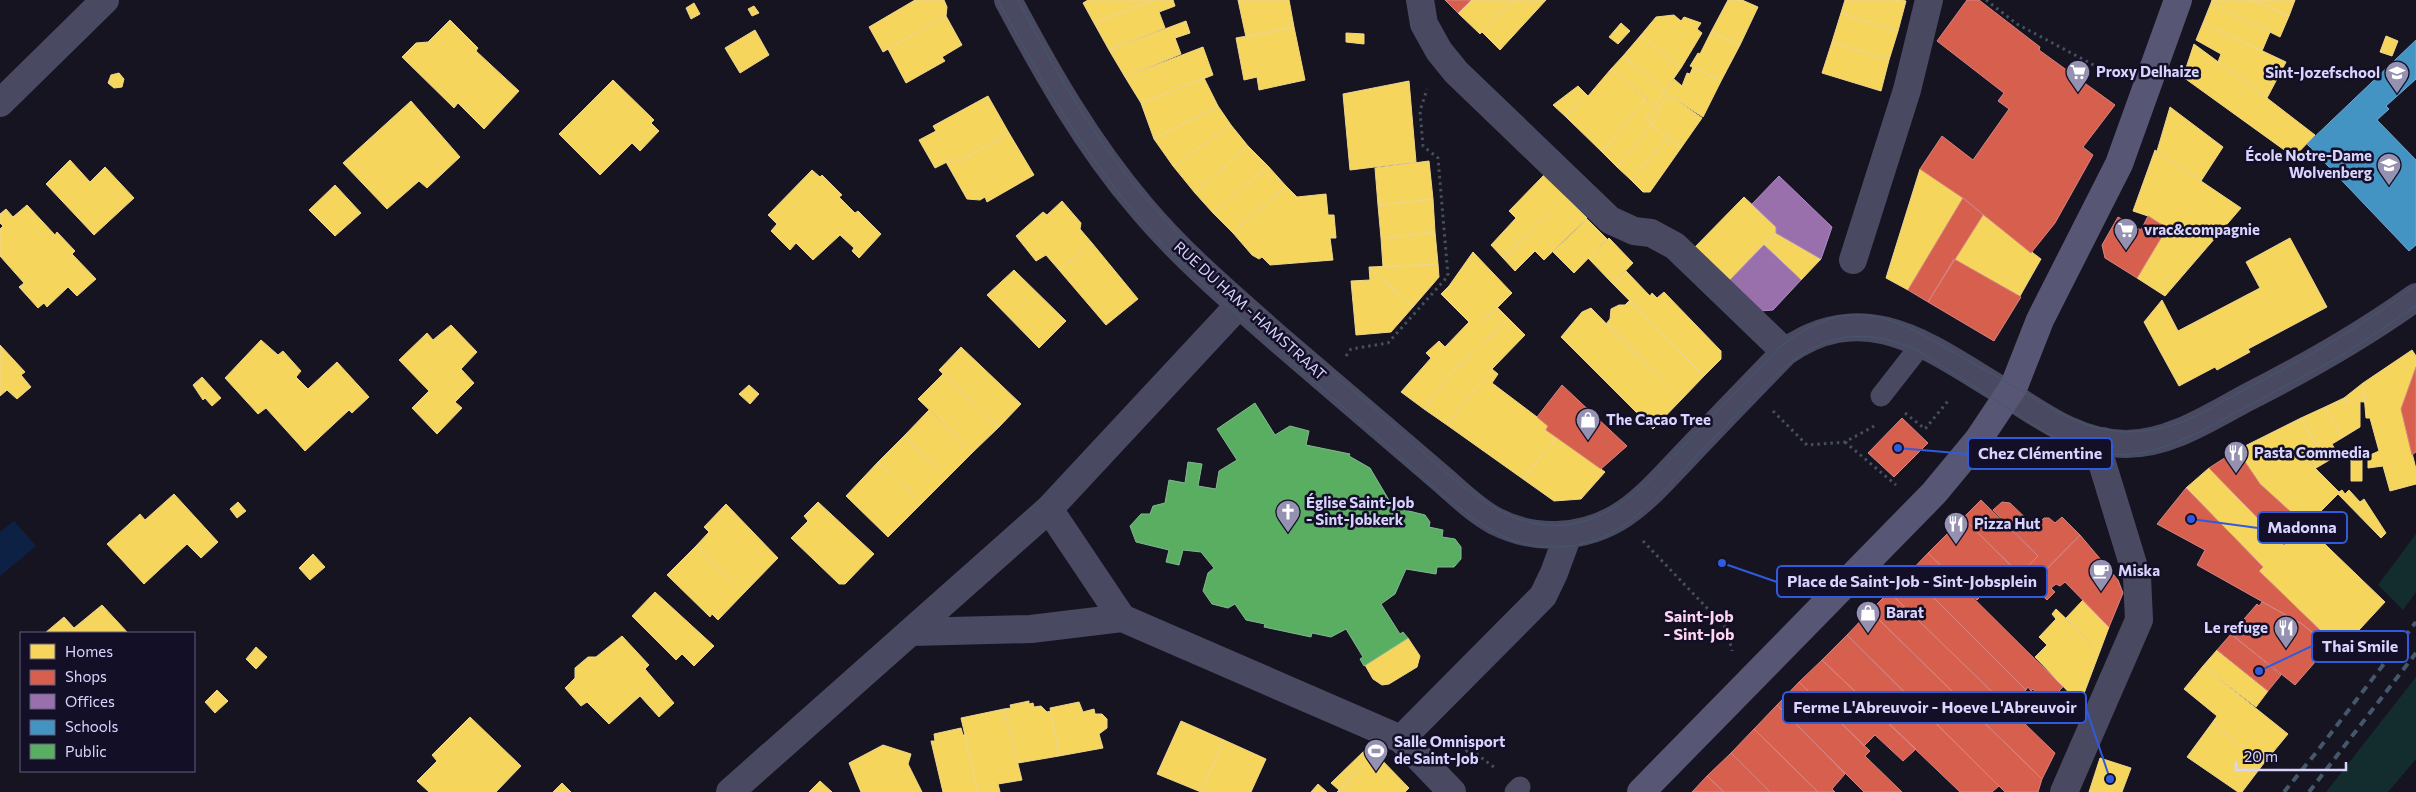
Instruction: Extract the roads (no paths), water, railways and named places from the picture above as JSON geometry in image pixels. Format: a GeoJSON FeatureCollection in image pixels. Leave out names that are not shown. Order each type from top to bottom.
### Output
{"type":"FeatureCollection","features":[{"type":"Feature","properties":{"kind":"main road"},"geometry":{"type":"LineString","coordinates":[[1641,792],[1934,493],[1978,440],[2009,395],[2040,320],[2119,164],[2178,0]]}},
{"type":"Feature","properties":{"kind":"street"},"geometry":{"type":"LineString","coordinates":[[0,103],[105,0]]}},
{"type":"Feature","properties":{"kind":"street","name":"RUE DU HAM - HAMSTRAAT"},"geometry":{"type":"LineString","coordinates":[[1008,0],[1058,92],[1112,171],[1165,234],[1239,305],[1477,509],[1494,520],[1529,534],[1568,535],[1601,528],[1630,510],[1655,488],[1785,352],[1812,337],[1843,327],[1878,328],[1919,343],[2009,395],[2055,425],[2103,441],[2127,444],[2149,442],[2170,436],[2199,423],[2339,349],[2416,297]]}},
{"type":"Feature","properties":{"kind":"street"},"geometry":{"type":"LineString","coordinates":[[1420,0],[1424,24],[1456,72],[1610,220],[1634,231],[1651,233],[1675,246],[1785,352]]}},
{"type":"Feature","properties":{"kind":"street"},"geometry":{"type":"LineString","coordinates":[[1853,260],[1906,90],[1929,0]]}},
{"type":"Feature","properties":{"kind":"street"},"geometry":{"type":"LineString","coordinates":[[730,792],[1049,509],[1239,305]]}},
{"type":"Feature","properties":{"kind":"street"},"geometry":{"type":"LineString","coordinates":[[2064,792],[2139,620],[2137,577],[2099,453],[2103,441]]}},
{"type":"Feature","properties":{"kind":"street"},"geometry":{"type":"LineString","coordinates":[[1049,509],[1122,618]]}},
{"type":"Feature","properties":{"kind":"street"},"geometry":{"type":"LineString","coordinates":[[1401,739],[1543,596],[1568,535]]}},
{"type":"Feature","properties":{"kind":"street"},"geometry":{"type":"LineString","coordinates":[[912,632],[1031,629],[1122,618],[1401,739],[1452,792]]}},
{"type":"Feature","properties":{"kind":"lane"},"geometry":{"type":"LineString","coordinates":[[1881,396],[1917,350],[1919,343]]}},
{"type":"Feature","properties":{"kind":"water"},"geometry":{"type":"Polygon","coordinates":[[[14,521],[36,546],[0,576],[0,532],[14,521]]]}},
{"type":"Feature","properties":{"kind":"tram line"},"geometry":{"type":"LineString","coordinates":[[998,0],[1028,56],[1076,134],[1112,185],[1168,250],[1251,327],[1443,495],[1478,522],[1496,533],[1530,545],[1549,547],[1577,545],[1599,539],[1622,527],[1653,502],[1779,372],[1798,357],[1818,346],[1839,338],[1862,336],[1888,340],[1917,350],[2048,434],[2074,446],[2099,453],[2124,455],[2148,452],[2175,443],[2203,430],[2343,355],[2416,306]]}},
{"type":"Feature","properties":{"kind":"tram line"},"geometry":{"type":"LineString","coordinates":[[1018,0],[1090,125],[1118,164],[1178,233],[1243,296],[1466,489],[1503,513],[1521,520],[1540,524],[1574,524],[1605,513],[1620,504],[1648,482],[1780,347],[1804,330],[1826,320],[1847,315],[1868,316],[1888,320],[1932,339],[2067,417],[2094,427],[2136,432],[2170,426],[2207,410],[2331,342],[2374,315],[2416,285]]}},
{"type":"Feature","properties":{"kind":"railway"},"geometry":{"type":"LineString","coordinates":[[2284,792],[2416,622]]}},
{"type":"Feature","properties":{"kind":"railway"},"geometry":{"type":"LineString","coordinates":[[2309,792],[2416,653]]}},
{"type":"Feature","properties":{"kind":"place","name":"Proxy Delhaize"},"geometry":{"type":"Point","coordinates":[2078,93]}},
{"type":"Feature","properties":{"kind":"place","name":"Sint-Jozefschool"},"geometry":{"type":"Point","coordinates":[2397,94]}},
{"type":"Feature","properties":{"kind":"place","name":"École Notre-Dame Wolvenberg"},"geometry":{"type":"Point","coordinates":[2389,186]}},
{"type":"Feature","properties":{"kind":"place","name":"vrac&compagnie"},"geometry":{"type":"Point","coordinates":[2126,251]}},
{"type":"Feature","properties":{"kind":"place","name":"The Cacao Tree"},"geometry":{"type":"Point","coordinates":[1588,441]}},
{"type":"Feature","properties":{"kind":"place","name":"Chez Clémentine"},"geometry":{"type":"Point","coordinates":[1898,448]}},
{"type":"Feature","properties":{"kind":"place","name":"Pasta Commedia"},"geometry":{"type":"Point","coordinates":[2236,474]}},
{"type":"Feature","properties":{"kind":"place","name":"Madonna"},"geometry":{"type":"Point","coordinates":[2191,519]}},
{"type":"Feature","properties":{"kind":"place","name":"Église Saint-Job - Sint-Jobkerk"},"geometry":{"type":"Point","coordinates":[1288,533]}},
{"type":"Feature","properties":{"kind":"place","name":"Pizza Hut"},"geometry":{"type":"Point","coordinates":[1956,545]}},
{"type":"Feature","properties":{"kind":"place","name":"Place de Saint-Job - Sint-Jobsplein"},"geometry":{"type":"Point","coordinates":[1722,563]}},
{"type":"Feature","properties":{"kind":"place","name":"Miska"},"geometry":{"type":"Point","coordinates":[2101,592]}},
{"type":"Feature","properties":{"kind":"place","name":"Barat"},"geometry":{"type":"Point","coordinates":[1868,634]}},
{"type":"Feature","properties":{"kind":"place","name":"Le refuge"},"geometry":{"type":"Point","coordinates":[2286,649]}},
{"type":"Feature","properties":{"kind":"place","name":"Thai Smile"},"geometry":{"type":"Point","coordinates":[2259,671]}},
{"type":"Feature","properties":{"kind":"place","name":"Salle Omnisport de Saint-Job"},"geometry":{"type":"Point","coordinates":[1376,772]}},
{"type":"Feature","properties":{"kind":"place","name":"Ferme L'Abreuvoir - Hoeve L'Abreuvoir"},"geometry":{"type":"Point","coordinates":[2110,779]}},
{"type":"Feature","properties":{"kind":"district","name":"Saint-Job - Sint-Job"},"geometry":{"type":"Point","coordinates":[1699,625]}}]}
